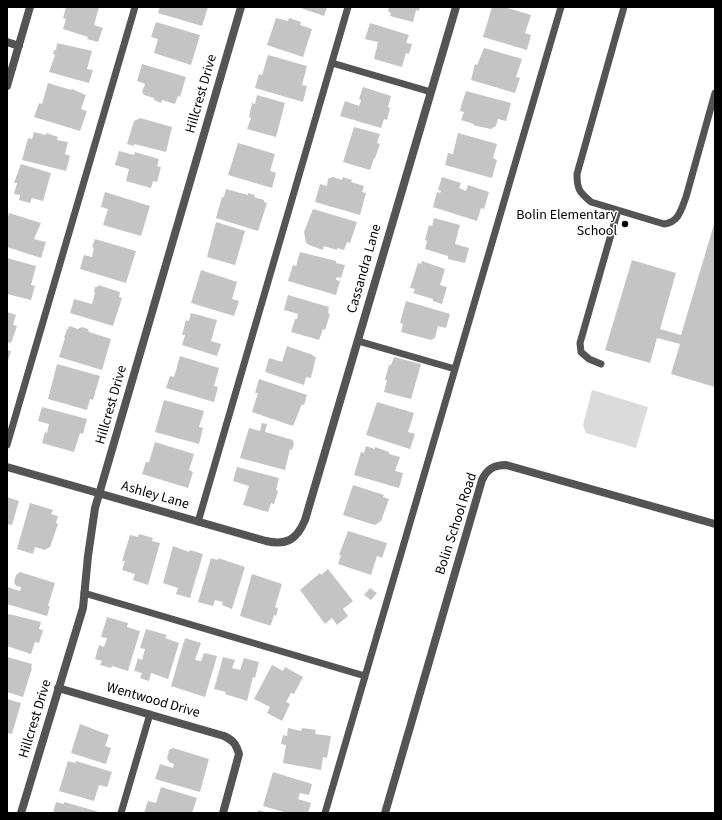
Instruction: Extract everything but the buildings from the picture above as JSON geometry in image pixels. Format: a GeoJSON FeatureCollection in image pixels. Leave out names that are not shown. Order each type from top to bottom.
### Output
{"type":"FeatureCollection","features":[{"type":"Feature","properties":{"kind":"street"},"geometry":{"type":"LineString","coordinates":[[7,86],[30,7]]}},
{"type":"Feature","properties":{"kind":"street","name":"Hillcrest Drive"},"geometry":{"type":"LineString","coordinates":[[21,813],[58,688],[71,652],[83,608],[95,508],[241,7]]}},
{"type":"Feature","properties":{"kind":"street","name":"Cassandra Lane"},"geometry":{"type":"LineString","coordinates":[[295,537],[301,530],[306,520],[456,7]]}},
{"type":"Feature","properties":{"kind":"street"},"geometry":{"type":"LineString","coordinates":[[7,42],[19,46]]}},
{"type":"Feature","properties":{"kind":"street","name":"Bolin School Road"},"geometry":{"type":"LineString","coordinates":[[385,813],[482,480],[489,470],[494,466],[506,465],[715,524]]}},
{"type":"Feature","properties":{"kind":"street","name":"Ashley Lane"},"geometry":{"type":"LineString","coordinates":[[7,467],[276,544],[285,543],[295,537]]}},
{"type":"Feature","properties":{"kind":"street","name":"Wentwood Drive"},"geometry":{"type":"LineString","coordinates":[[58,688],[224,736],[232,740],[237,745],[239,754],[223,813]]}},
{"type":"Feature","properties":{"kind":"lane"},"geometry":{"type":"LineString","coordinates":[[7,445],[134,7]]}},
{"type":"Feature","properties":{"kind":"lane"},"geometry":{"type":"LineString","coordinates":[[198,522],[348,7]]}},
{"type":"Feature","properties":{"kind":"lane"},"geometry":{"type":"LineString","coordinates":[[325,813],[561,7]]}},
{"type":"Feature","properties":{"kind":"lane"},"geometry":{"type":"LineString","coordinates":[[624,7],[577,174],[577,186],[582,194],[591,202],[664,224],[671,223],[680,214],[686,197],[715,93]]}},
{"type":"Feature","properties":{"kind":"lane"},"geometry":{"type":"LineString","coordinates":[[332,63],[431,92]]}},
{"type":"Feature","properties":{"kind":"lane"},"geometry":{"type":"LineString","coordinates":[[601,364],[589,359],[581,352],[580,343],[618,210]]}},
{"type":"Feature","properties":{"kind":"lane"},"geometry":{"type":"LineString","coordinates":[[358,342],[455,368]]}},
{"type":"Feature","properties":{"kind":"lane"},"geometry":{"type":"LineString","coordinates":[[84,593],[365,676]]}},
{"type":"Feature","properties":{"kind":"lane"},"geometry":{"type":"LineString","coordinates":[[121,813],[150,714]]}},
{"type":"Feature","properties":{"kind":"shaded area"},"geometry":{"type":"Polygon","coordinates":[[[592,390],[648,407],[636,448],[586,433],[583,425],[592,390]]]}},
{"type":"Feature","properties":{"kind":"place","name":"Bolin Elementary School"},"geometry":{"type":"Point","coordinates":[625,224]}}]}
